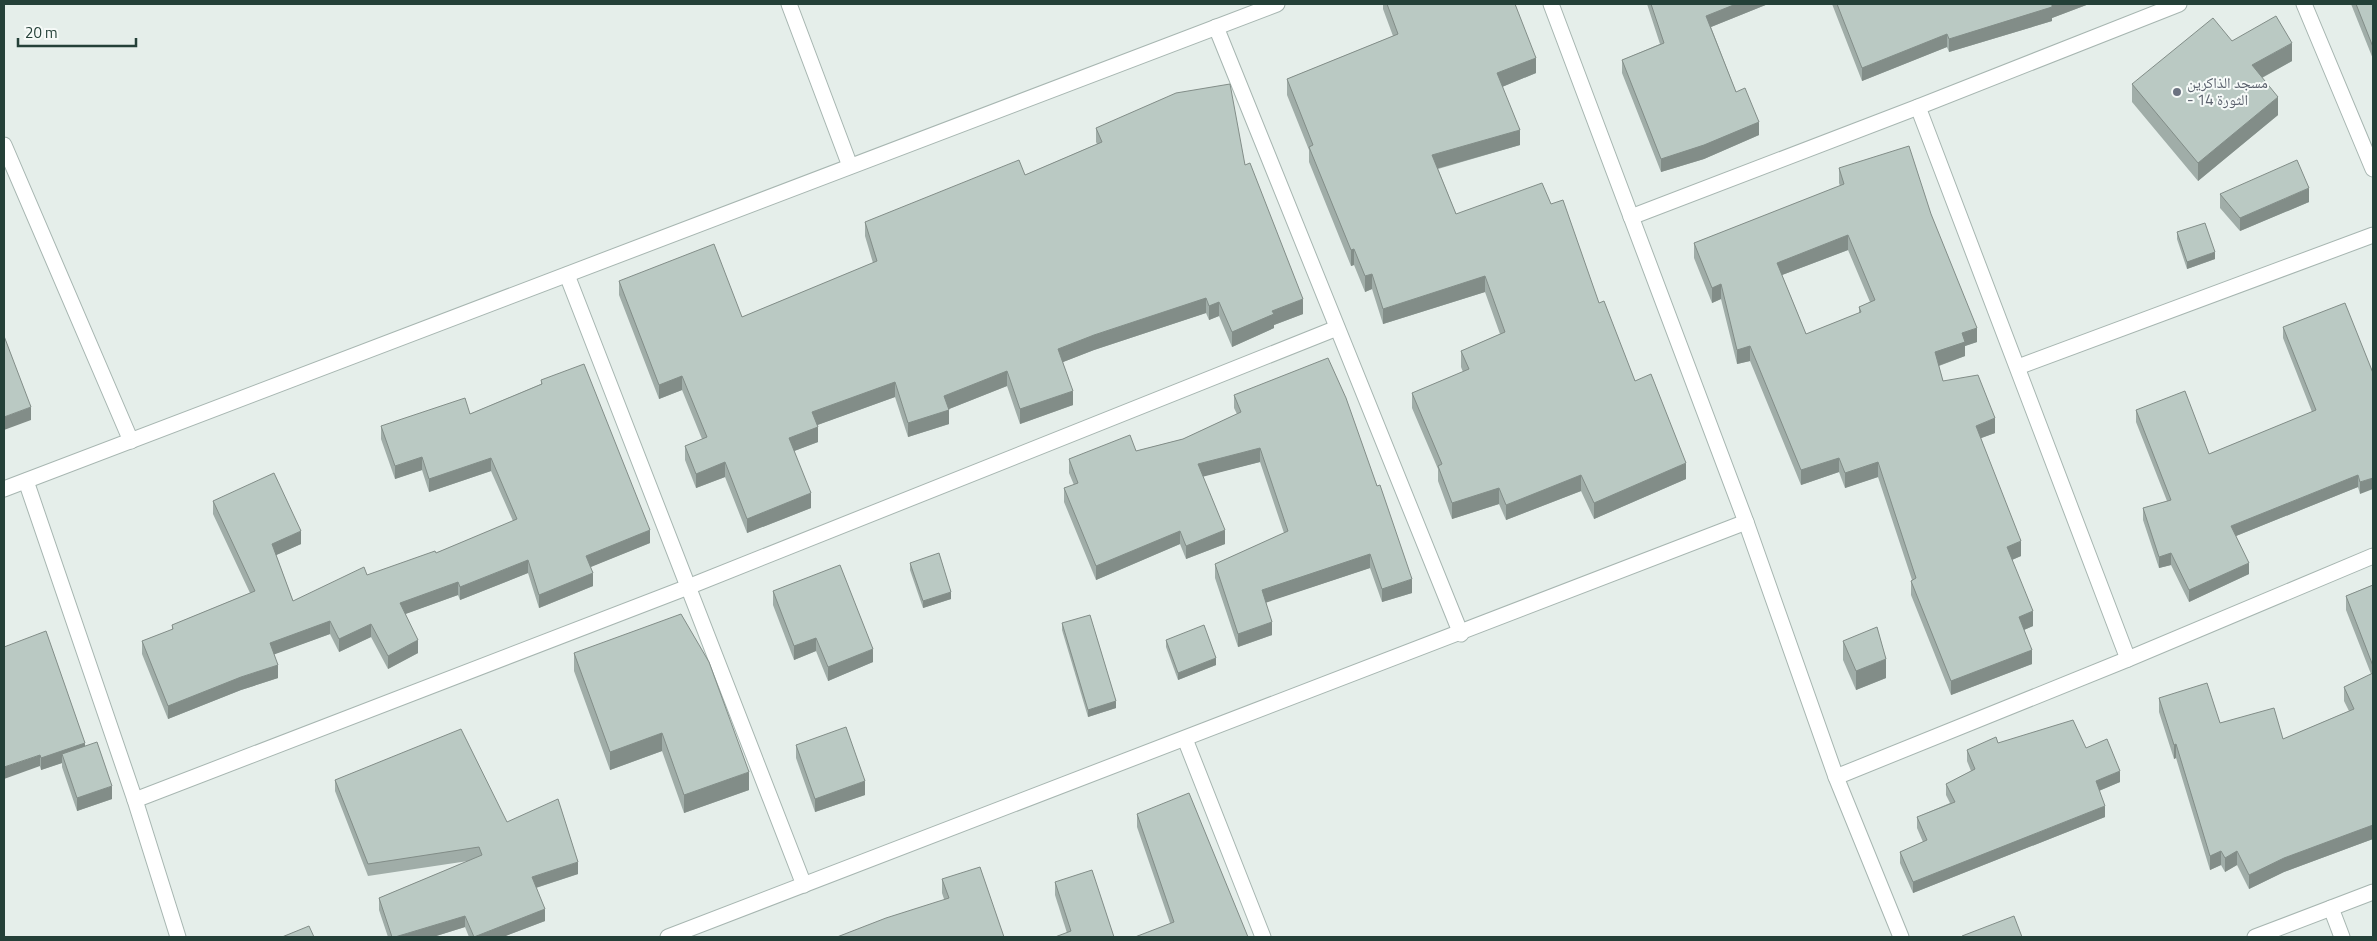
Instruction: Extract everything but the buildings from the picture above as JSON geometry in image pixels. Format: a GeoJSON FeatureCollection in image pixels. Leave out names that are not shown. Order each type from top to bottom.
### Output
{"type":"FeatureCollection","features":[{"type":"Feature","properties":{"kind":"street"},"geometry":{"type":"LineString","coordinates":[[789,4],[850,166]]}},
{"type":"Feature","properties":{"kind":"street"},"geometry":{"type":"LineString","coordinates":[[4,489],[1277,4]]}},
{"type":"Feature","properties":{"kind":"street"},"geometry":{"type":"LineString","coordinates":[[1551,4],[1746,522],[1836,777],[1901,937]]}},
{"type":"Feature","properties":{"kind":"street"},"geometry":{"type":"LineString","coordinates":[[1631,217],[2179,4]]}},
{"type":"Feature","properties":{"kind":"street"},"geometry":{"type":"LineString","coordinates":[[2304,4],[2373,169]]}},
{"type":"Feature","properties":{"kind":"street"},"geometry":{"type":"LineString","coordinates":[[1216,27],[1461,634]]}},
{"type":"Feature","properties":{"kind":"street"},"geometry":{"type":"LineString","coordinates":[[1918,107],[2128,659]]}},
{"type":"Feature","properties":{"kind":"street"},"geometry":{"type":"LineString","coordinates":[[4,145],[131,441]]}},
{"type":"Feature","properties":{"kind":"street"},"geometry":{"type":"LineString","coordinates":[[2018,367],[2373,235]]}},
{"type":"Feature","properties":{"kind":"street"},"geometry":{"type":"LineString","coordinates":[[567,275],[804,885]]}},
{"type":"Feature","properties":{"kind":"street"},"geometry":{"type":"LineString","coordinates":[[135,800],[688,587],[1338,328]]}},
{"type":"Feature","properties":{"kind":"street"},"geometry":{"type":"LineString","coordinates":[[26,481],[135,800],[178,937]]}},
{"type":"Feature","properties":{"kind":"street"},"geometry":{"type":"LineString","coordinates":[[668,937],[1461,634],[1746,522]]}},
{"type":"Feature","properties":{"kind":"street"},"geometry":{"type":"LineString","coordinates":[[1836,777],[2128,659],[2373,556]]}},
{"type":"Feature","properties":{"kind":"street"},"geometry":{"type":"LineString","coordinates":[[1186,739],[1263,937]]}},
{"type":"Feature","properties":{"kind":"street"},"geometry":{"type":"LineString","coordinates":[[2255,937],[2373,892]]}},
{"type":"Feature","properties":{"kind":"street"},"geometry":{"type":"LineString","coordinates":[[2331,908],[2342,937]]}},
{"type":"Feature","properties":{"kind":"place","name":"مسجد الذاكرين - الثورة 14"},"geometry":{"type":"Point","coordinates":[2177,92]}}]}
